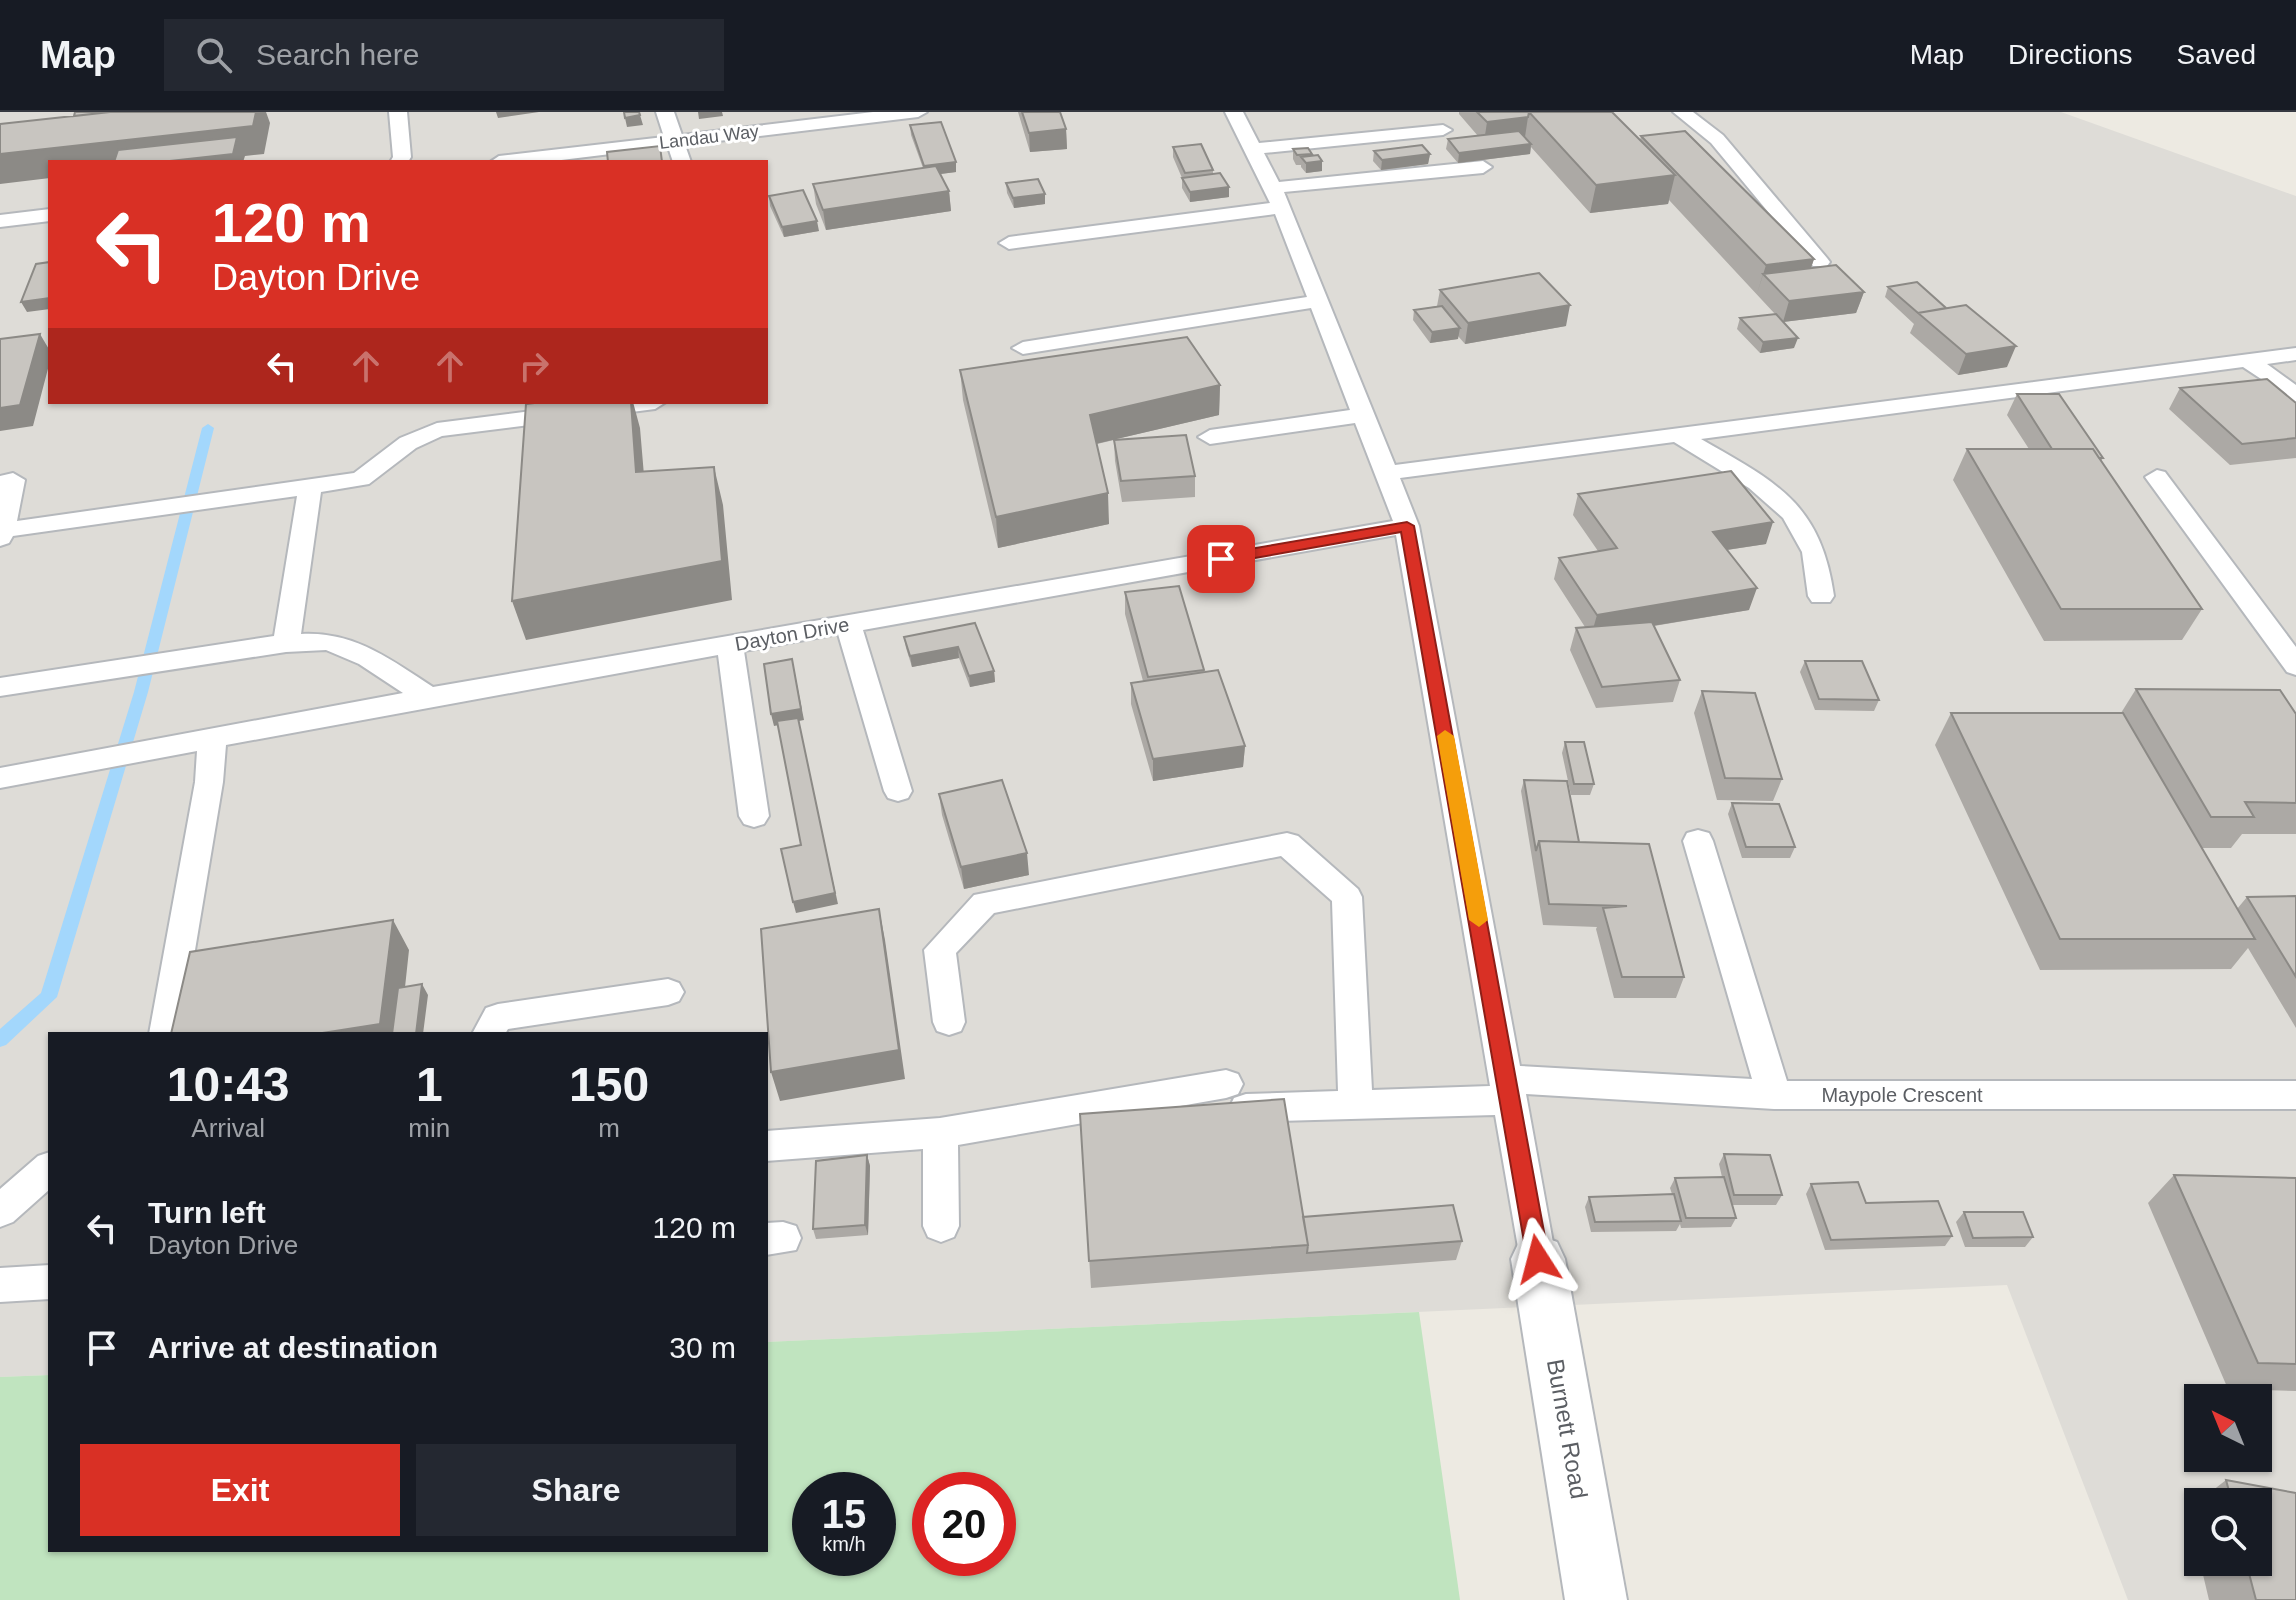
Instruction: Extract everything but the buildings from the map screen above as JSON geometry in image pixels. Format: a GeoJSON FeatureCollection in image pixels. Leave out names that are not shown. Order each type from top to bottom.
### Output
{"type":"FeatureCollection","features":[{"type":"Feature","properties":{"kind":"street","name":"Burnett Road"},"geometry":{"type":"LineString","coordinates":[[1538,1259],[1596,1600]]}},
{"type":"Feature","properties":{"kind":"lane"},"geometry":{"type":"LineString","coordinates":[[398,112],[400,160]]}},
{"type":"Feature","properties":{"kind":"lane"},"geometry":{"type":"LineString","coordinates":[[665,112],[682,160]]}},
{"type":"Feature","properties":{"kind":"lane"},"geometry":{"type":"LineString","coordinates":[[750,112],[756,131]]}},
{"type":"Feature","properties":{"kind":"lane","name":"Landau Way"},"geometry":{"type":"LineString","coordinates":[[537,160],[575,158],[677,141],[918,112]]}},
{"type":"Feature","properties":{"kind":"lane"},"geometry":{"type":"LineString","coordinates":[[1234,112],[1282,207],[1407,526],[1538,1259]]}},
{"type":"Feature","properties":{"kind":"lane"},"geometry":{"type":"LineString","coordinates":[[1682,112],[1717,139],[1820,262]]}},
{"type":"Feature","properties":{"kind":"lane"},"geometry":{"type":"LineString","coordinates":[[1253,149],[1443,130]]}},
{"type":"Feature","properties":{"kind":"lane"},"geometry":{"type":"LineString","coordinates":[[1272,188],[1483,167]]}},
{"type":"Feature","properties":{"kind":"lane"},"geometry":{"type":"LineString","coordinates":[[1009,243],[1282,207]]}},
{"type":"Feature","properties":{"kind":"lane"},"geometry":{"type":"LineString","coordinates":[[0,221],[48,215]]}},
{"type":"Feature","properties":{"kind":"lane"},"geometry":{"type":"LineString","coordinates":[[1023,348],[1318,301]]}},
{"type":"Feature","properties":{"kind":"lane"},"geometry":{"type":"LineString","coordinates":[[1386,473],[2296,354]]}},
{"type":"Feature","properties":{"kind":"lane"},"geometry":{"type":"LineString","coordinates":[[2250,362],[2296,395]]}},
{"type":"Feature","properties":{"kind":"lane"},"geometry":{"type":"LineString","coordinates":[[0,483],[13,480],[2,534],[361,479],[408,443],[437,430],[639,404]]}},
{"type":"Feature","properties":{"kind":"lane"},"geometry":{"type":"LineString","coordinates":[[1210,437],[1363,415]]}},
{"type":"Feature","properties":{"kind":"lane"},"geometry":{"type":"LineString","coordinates":[[1678,435],[1768,490],[1794,515],[1813,551],[1821,596]]}},
{"type":"Feature","properties":{"kind":"lane"},"geometry":{"type":"LineString","coordinates":[[2157,477],[2296,666]]}},
{"type":"Feature","properties":{"kind":"lane"},"geometry":{"type":"LineString","coordinates":[[286,643],[310,487]]}},
{"type":"Feature","properties":{"kind":"lane","name":"Dayton Drive"},"geometry":{"type":"LineString","coordinates":[[0,778],[429,697],[1407,526]]}},
{"type":"Feature","properties":{"kind":"lane"},"geometry":{"type":"LineString","coordinates":[[848,624],[898,791]]}},
{"type":"Feature","properties":{"kind":"lane"},"geometry":{"type":"LineString","coordinates":[[0,687],[286,643],[329,641],[368,658],[429,697]]}},
{"type":"Feature","properties":{"kind":"lane"},"geometry":{"type":"LineString","coordinates":[[730,645],[754,816]]}},
{"type":"Feature","properties":{"kind":"lane"},"geometry":{"type":"LineString","coordinates":[[165,1032],[209,782],[212,737]]}},
{"type":"Feature","properties":{"kind":"lane"},"geometry":{"type":"LineString","coordinates":[[1698,841],[1774,1095]]}},
{"type":"Feature","properties":{"kind":"lane"},"geometry":{"type":"LineString","coordinates":[[949,1022],[940,950],[985,903],[1287,844],[1347,897],[1356,1105]]}},
{"type":"Feature","properties":{"kind":"lane"},"geometry":{"type":"LineString","coordinates":[[489,1032],[498,1017],[668,992]]}},
{"type":"Feature","properties":{"kind":"lane","name":"Maypole Crescent"},"geometry":{"type":"LineString","coordinates":[[768,1146],[940,1133],[1216,1097],[1356,1105],[1510,1090],[1774,1095],[2296,1095]]}},
{"type":"Feature","properties":{"kind":"lane"},"geometry":{"type":"LineString","coordinates":[[940,1133],[941,1226]]}},
{"type":"Feature","properties":{"kind":"lane"},"geometry":{"type":"LineString","coordinates":[[6,1206],[48,1169]]}},
{"type":"Feature","properties":{"kind":"lane"},"geometry":{"type":"LineString","coordinates":[[6,1206],[48,1198]]}},
{"type":"Feature","properties":{"kind":"lane"},"geometry":{"type":"LineString","coordinates":[[0,1285],[48,1282]]}},
{"type":"Feature","properties":{"kind":"shaded area"},"geometry":{"type":"Polygon","coordinates":[[[0,112],[2061,112],[2296,196],[2296,1600],[2128,1600],[2007,1285],[768,1342],[768,1032],[48,1032],[48,1375],[0,1377],[0,112]]]}},
{"type":"Feature","properties":{"kind":"green space"},"geometry":{"type":"Polygon","coordinates":[[[1419,1312],[1460,1600],[0,1600],[0,1377],[48,1375],[48,1552],[768,1552],[768,1342],[1419,1312]]]}},
{"type":"Feature","properties":{"kind":"waterway"},"geometry":{"type":"LineString","coordinates":[[0,1040],[48,997],[141,692],[208,428]]}},
{"type":"Feature","properties":{"kind":"slow traffic"},"geometry":{"type":"LineString","coordinates":[[1445,736],[1479,920]]}},
{"type":"Feature","properties":{"kind":"route"},"geometry":{"type":"LineString","coordinates":[[1221,559],[1407,526],[1538,1259]]}}]}
